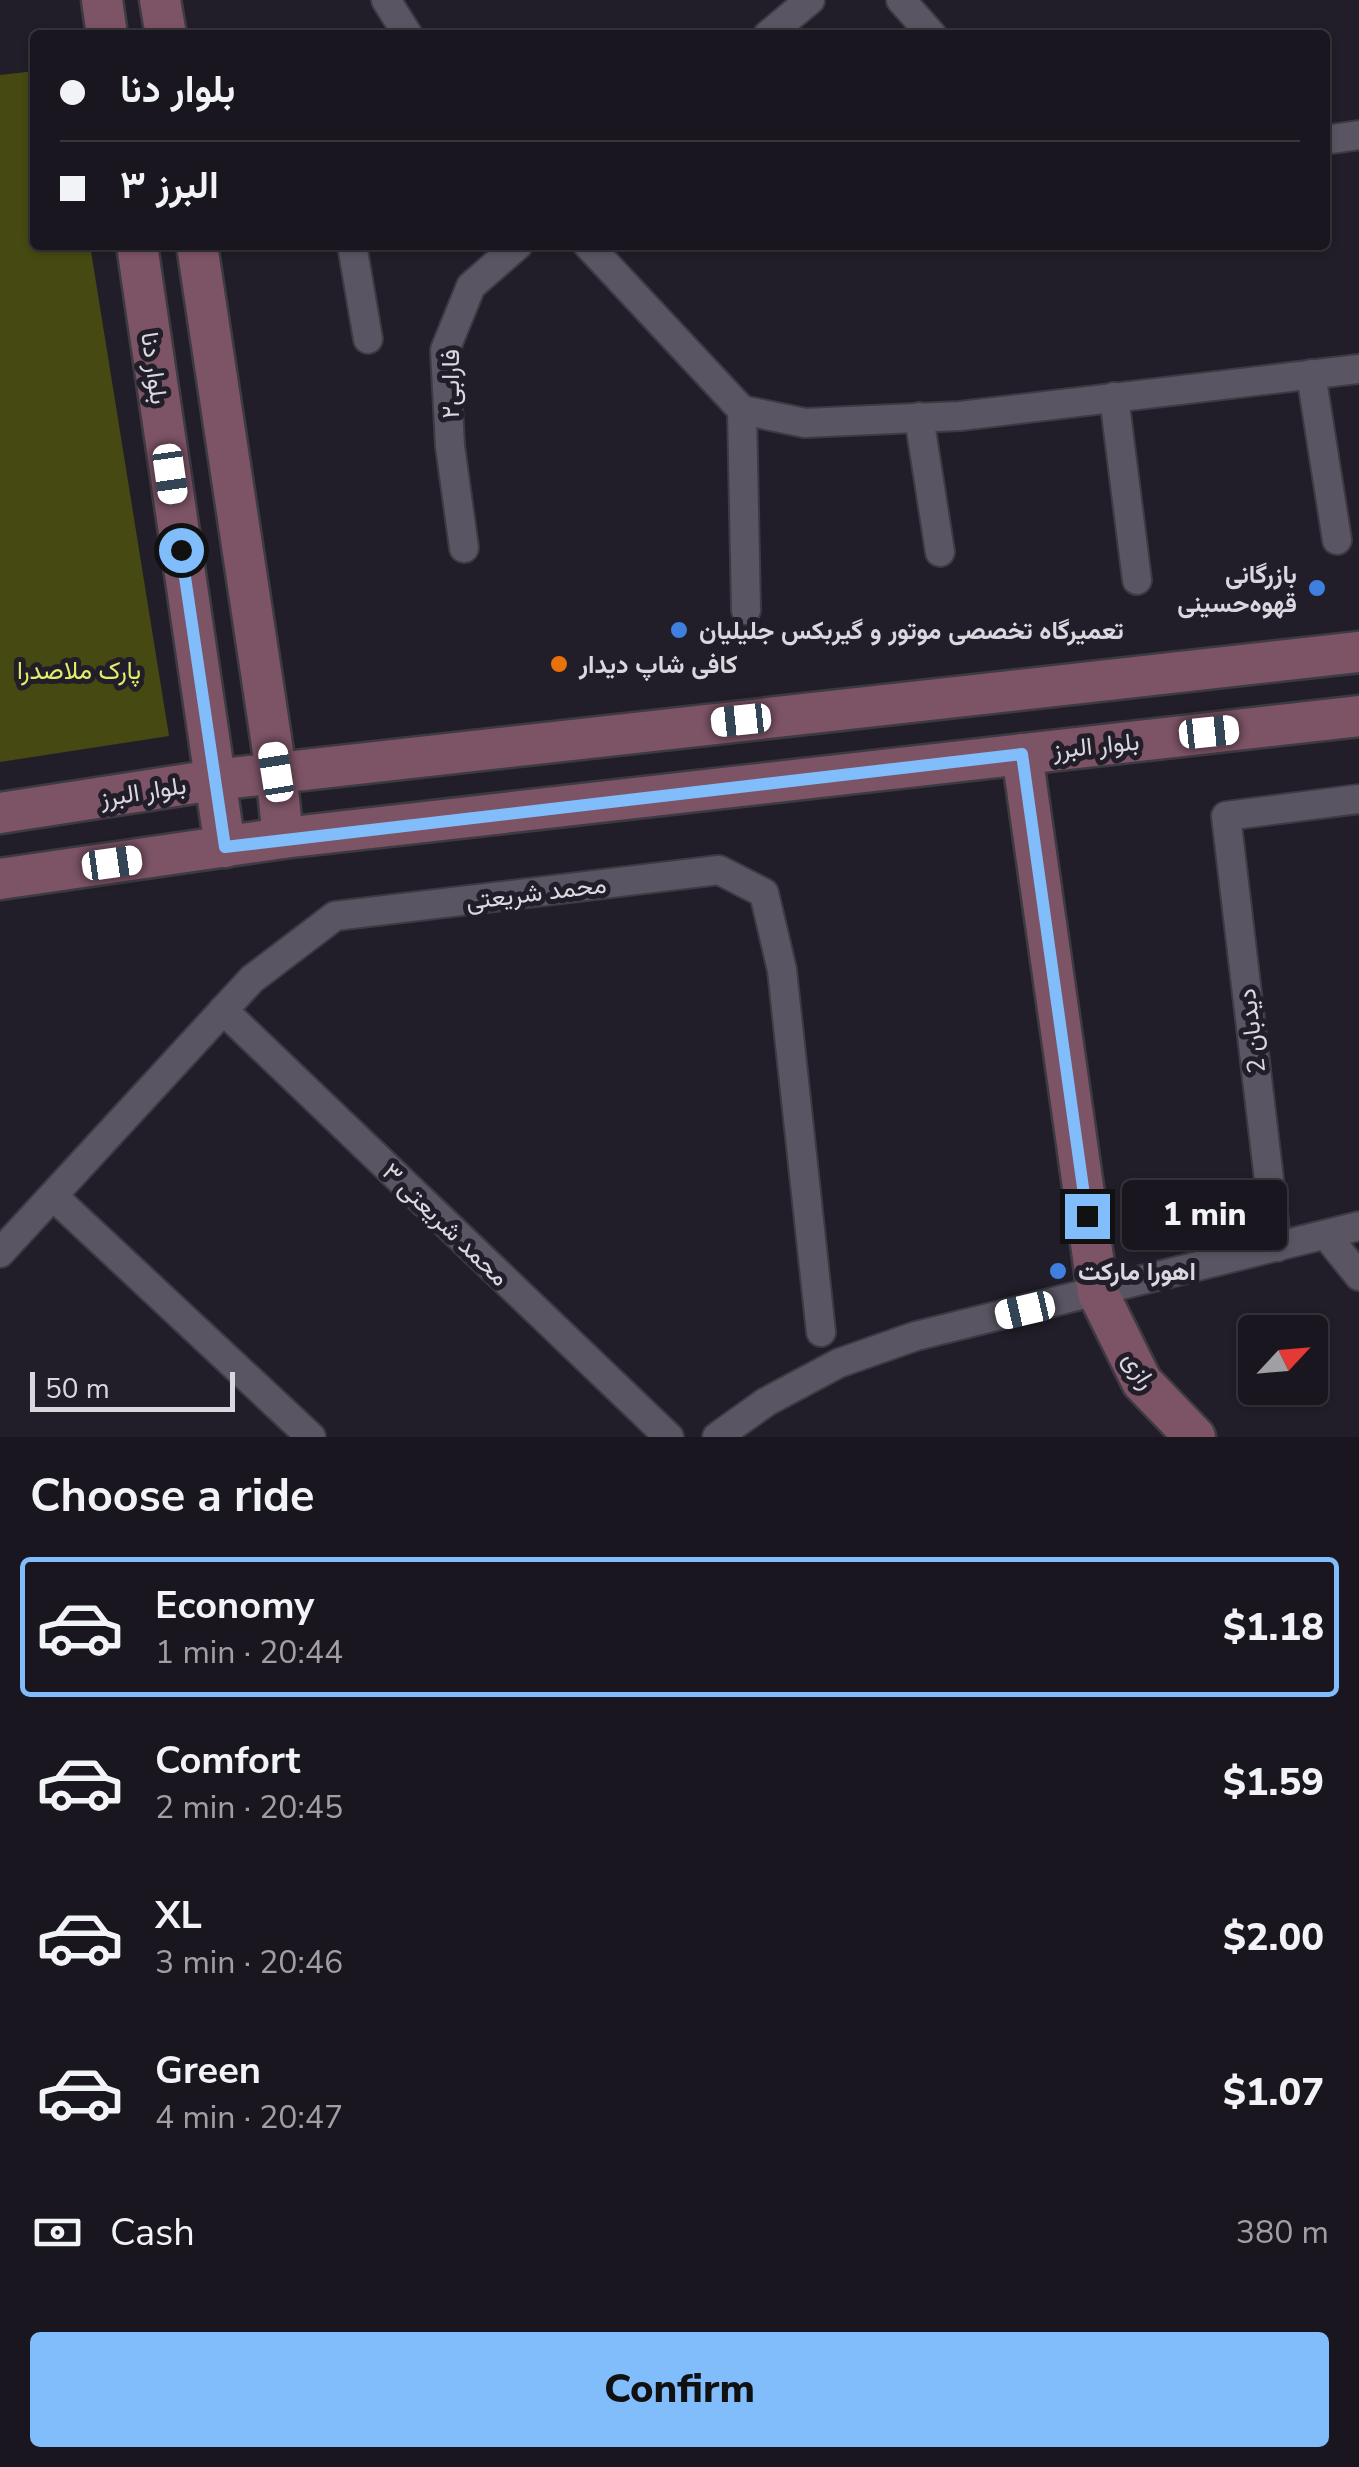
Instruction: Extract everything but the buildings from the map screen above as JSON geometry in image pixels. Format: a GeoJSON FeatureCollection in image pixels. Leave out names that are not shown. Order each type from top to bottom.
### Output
{"type":"FeatureCollection","features":[{"type":"Feature","properties":{"kind":"main road"},"geometry":{"type":"LineString","coordinates":[[102,0],[106,30]]}},
{"type":"Feature","properties":{"kind":"main road"},"geometry":{"type":"LineString","coordinates":[[160,0],[165,30]]}},
{"type":"Feature","properties":{"kind":"main road","name":"بلوار دنا"},"geometry":{"type":"LineString","coordinates":[[139,250],[225,847]]}},
{"type":"Feature","properties":{"kind":"main road"},"geometry":{"type":"LineString","coordinates":[[198,250],[283,838]]}},
{"type":"Feature","properties":{"kind":"main road","name":"بلوار البرز"},"geometry":{"type":"LineString","coordinates":[[0,813],[276,772],[1359,652]]}},
{"type":"Feature","properties":{"kind":"main road","name":"بلوار البرز"},"geometry":{"type":"LineString","coordinates":[[0,878],[283,838],[1359,716]]}},
{"type":"Feature","properties":{"kind":"main road","name":"رازی"},"geometry":{"type":"LineString","coordinates":[[1022,754],[1098,1293],[1142,1382],[1195,1437]]}},
{"type":"Feature","properties":{"kind":"main road"},"geometry":{"type":"LineString","coordinates":[[354,764],[340,788],[359,830]]}},
{"type":"Feature","properties":{"kind":"street"},"geometry":{"type":"LineString","coordinates":[[386,0],[405,30]]}},
{"type":"Feature","properties":{"kind":"street"},"geometry":{"type":"LineString","coordinates":[[774,30],[810,0]]}},
{"type":"Feature","properties":{"kind":"street"},"geometry":{"type":"LineString","coordinates":[[901,0],[928,30]]}},
{"type":"Feature","properties":{"kind":"street"},"geometry":{"type":"LineString","coordinates":[[1330,139],[1359,135]]}},
{"type":"Feature","properties":{"kind":"street"},"geometry":{"type":"LineString","coordinates":[[353,250],[368,339]]}},
{"type":"Feature","properties":{"kind":"street","name":"فارابی۲"},"geometry":{"type":"LineString","coordinates":[[464,548],[450,446],[445,350],[471,286],[512,250]]}},
{"type":"Feature","properties":{"kind":"street"},"geometry":{"type":"LineString","coordinates":[[593,250],[742,410],[805,423],[960,416],[1359,368]]}},
{"type":"Feature","properties":{"kind":"street"},"geometry":{"type":"LineString","coordinates":[[1311,374],[1336,540]]}},
{"type":"Feature","properties":{"kind":"street"},"geometry":{"type":"LineString","coordinates":[[1114,398],[1137,580]]}},
{"type":"Feature","properties":{"kind":"street"},"geometry":{"type":"LineString","coordinates":[[742,410],[746,610]]}},
{"type":"Feature","properties":{"kind":"street"},"geometry":{"type":"LineString","coordinates":[[919,418],[940,552]]}},
{"type":"Feature","properties":{"kind":"street","name":"دیدبان 2"},"geometry":{"type":"LineString","coordinates":[[1277,1247],[1226,816],[1359,798]]}},
{"type":"Feature","properties":{"kind":"street","name":"محمد شریعتی"},"geometry":{"type":"LineString","coordinates":[[0,1253],[252,978],[335,916],[720,870],[764,893],[782,970],[822,1332]]}},
{"type":"Feature","properties":{"kind":"street","name":"محمد شریعتی ۳"},"geometry":{"type":"LineString","coordinates":[[223,1010],[670,1437]]}},
{"type":"Feature","properties":{"kind":"street"},"geometry":{"type":"LineString","coordinates":[[53,1196],[311,1437]]}},
{"type":"Feature","properties":{"kind":"street"},"geometry":{"type":"LineString","coordinates":[[718,1437],[766,1402],[838,1363],[916,1336],[1359,1226]]}},
{"type":"Feature","properties":{"kind":"street"},"geometry":{"type":"LineString","coordinates":[[1326,1234],[1359,1276]]}},
{"type":"Feature","properties":{"kind":"green space","name":"پارک ملاصدرا"},"geometry":{"type":"Polygon","coordinates":[[[30,72],[30,250],[91,250],[169,736],[0,762],[0,75],[30,72]]]}},
{"type":"Feature","properties":{"kind":"place","name":"بازرگانی قهوه‌حسینی"},"geometry":{"type":"Point","coordinates":[1317,588]}},
{"type":"Feature","properties":{"kind":"place","name":"تعمیرگاه تخصصی موتور و گیربکس جلیلیان"},"geometry":{"type":"Point","coordinates":[679,630]}},
{"type":"Feature","properties":{"kind":"place","name":"کافی شاپ دیدار"},"geometry":{"type":"Point","coordinates":[559,664]}},
{"type":"Feature","properties":{"kind":"place","name":"اهورا مارکت"},"geometry":{"type":"Point","coordinates":[1058,1271]}},
{"type":"Feature","properties":{"kind":"route"},"geometry":{"type":"LineString","coordinates":[[181,550],[225,847],[1022,754],[1087,1216]]}}]}
